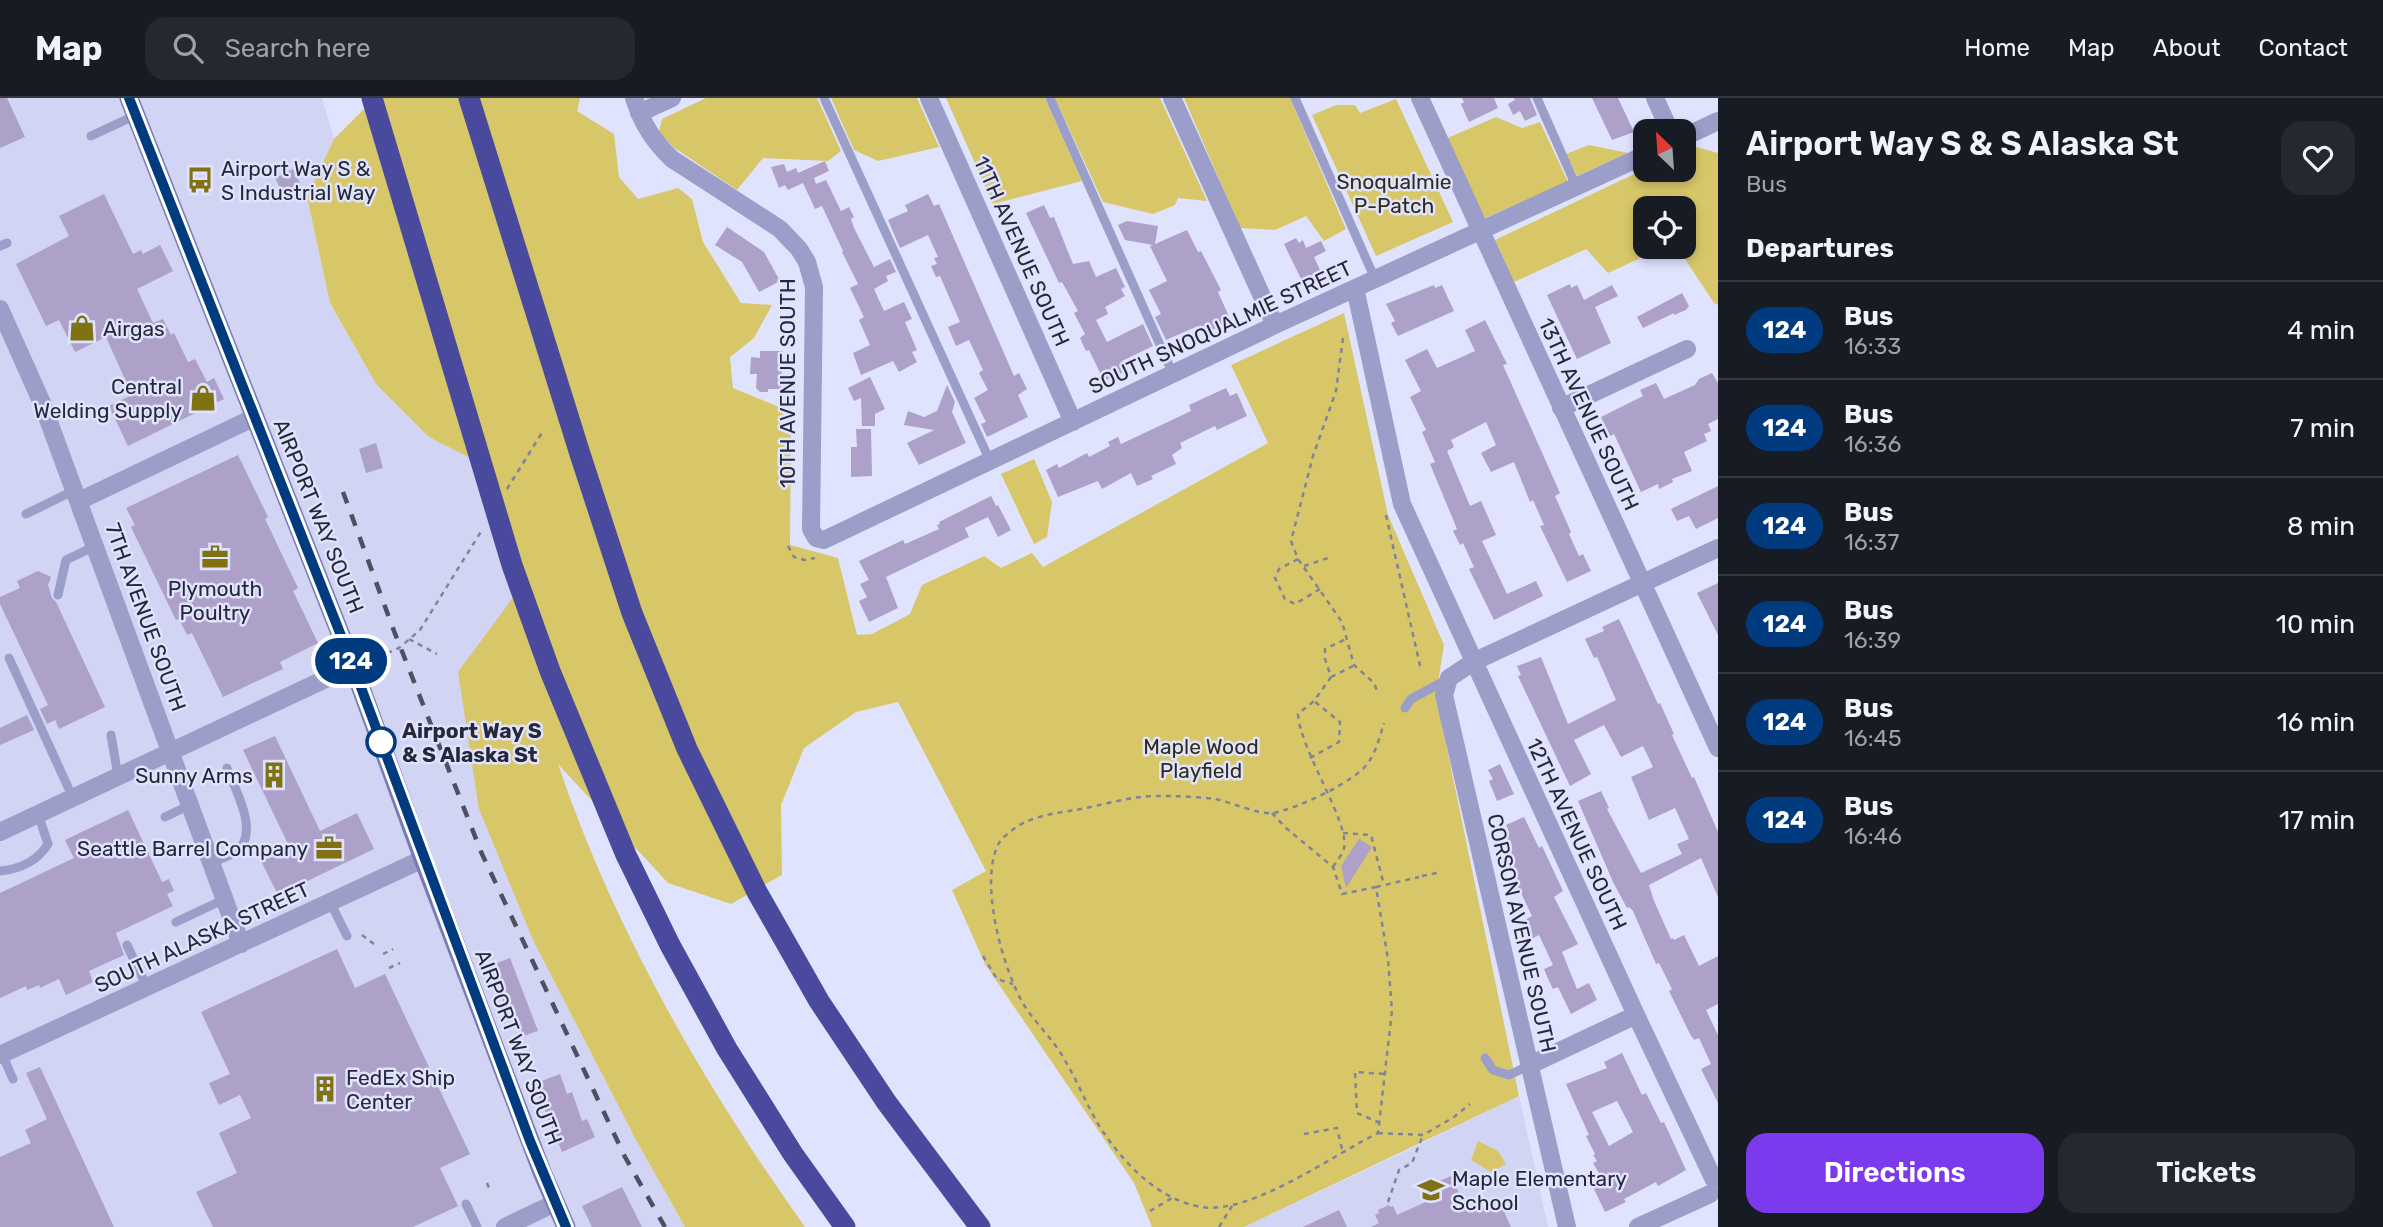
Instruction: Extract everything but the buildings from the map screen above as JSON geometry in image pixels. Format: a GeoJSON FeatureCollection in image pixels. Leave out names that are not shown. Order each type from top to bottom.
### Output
{"type":"FeatureCollection","features":[{"type":"Feature","properties":{"kind":"highway"},"geometry":{"type":"LineString","coordinates":[[372,98],[512,565],[550,671],[626,855],[670,945],[720,1037],[793,1154],[845,1227]]}},
{"type":"Feature","properties":{"kind":"highway"},"geometry":{"type":"LineString","coordinates":[[469,98],[632,613],[687,749],[757,892],[819,1001],[895,1113],[980,1227]]}},
{"type":"Feature","properties":{"kind":"main road","name":"AIRPORT WAY SOUTH"},"geometry":{"type":"LineString","coordinates":[[133,107],[353,666],[423,859],[566,1227]]}},
{"type":"Feature","properties":{"kind":"street"},"geometry":{"type":"LineString","coordinates":[[637,106],[672,98]]}},
{"type":"Feature","properties":{"kind":"street","name":"11TH AVENUE SOUTH"},"geometry":{"type":"LineString","coordinates":[[929,98],[1073,422]]}},
{"type":"Feature","properties":{"kind":"street"},"geometry":{"type":"LineString","coordinates":[[1172,98],[1275,325]]}},
{"type":"Feature","properties":{"kind":"street","name":"13TH AVENUE SOUTH"},"geometry":{"type":"LineString","coordinates":[[1420,98],[1718,748]]}},
{"type":"Feature","properties":{"kind":"street"},"geometry":{"type":"LineString","coordinates":[[1655,98],[1665,119]]}},
{"type":"Feature","properties":{"kind":"street","name":"10TH AVENUE SOUTH"},"geometry":{"type":"LineString","coordinates":[[637,106],[645,128],[672,159],[780,229],[799,248],[807,262],[814,287],[811,529],[816,538]]}},
{"type":"Feature","properties":{"kind":"street"},"geometry":{"type":"LineString","coordinates":[[1696,131],[1718,121]]}},
{"type":"Feature","properties":{"kind":"street","name":"SOUTH SNOQUALMIE STREET"},"geometry":{"type":"LineString","coordinates":[[816,538],[824,540],[1275,325],[1633,160]]}},
{"type":"Feature","properties":{"kind":"street","name":"12TH AVENUE SOUTH"},"geometry":{"type":"LineString","coordinates":[[1355,288],[1402,504],[1715,1189]]}},
{"type":"Feature","properties":{"kind":"street","name":"7TH AVENUE SOUTH"},"geometry":{"type":"LineString","coordinates":[[0,309],[42,403],[96,545],[241,944]]}},
{"type":"Feature","properties":{"kind":"street"},"geometry":{"type":"LineString","coordinates":[[1561,408],[1686,349]]}},
{"type":"Feature","properties":{"kind":"street"},"geometry":{"type":"LineString","coordinates":[[77,496],[255,417]]}},
{"type":"Feature","properties":{"kind":"street"},"geometry":{"type":"LineString","coordinates":[[1449,678],[1473,662],[1718,548]]}},
{"type":"Feature","properties":{"kind":"street"},"geometry":{"type":"LineString","coordinates":[[0,832],[353,666]]}},
{"type":"Feature","properties":{"kind":"street","name":"CORSON AVENUE SOUTH"},"geometry":{"type":"LineString","coordinates":[[1449,678],[1444,695],[1567,1227]]}},
{"type":"Feature","properties":{"kind":"street","name":"SOUTH ALASKA STREET"},"geometry":{"type":"LineString","coordinates":[[1,1055],[423,859]]}},
{"type":"Feature","properties":{"kind":"street"},"geometry":{"type":"LineString","coordinates":[[1530,1065],[1636,1015]]}},
{"type":"Feature","properties":{"kind":"street"},"geometry":{"type":"LineString","coordinates":[[1638,1227],[1715,1189]]}},
{"type":"Feature","properties":{"kind":"street"},"geometry":{"type":"LineString","coordinates":[[505,1227],[555,1203]]}},
{"type":"Feature","properties":{"kind":"lane"},"geometry":{"type":"LineString","coordinates":[[824,98],[990,461]]}},
{"type":"Feature","properties":{"kind":"lane"},"geometry":{"type":"LineString","coordinates":[[1050,98],[1173,374]]}},
{"type":"Feature","properties":{"kind":"lane"},"geometry":{"type":"LineString","coordinates":[[1295,98],[1375,279]]}},
{"type":"Feature","properties":{"kind":"lane"},"geometry":{"type":"LineString","coordinates":[[1537,98],[1576,186]]}},
{"type":"Feature","properties":{"kind":"lane"},"geometry":{"type":"LineString","coordinates":[[91,136],[133,107]]}},
{"type":"Feature","properties":{"kind":"lane"},"geometry":{"type":"LineString","coordinates":[[26,514],[77,496]]}},
{"type":"Feature","properties":{"kind":"lane"},"geometry":{"type":"LineString","coordinates":[[58,595],[66,560],[96,545]]}},
{"type":"Feature","properties":{"kind":"lane"},"geometry":{"type":"LineString","coordinates":[[9,658],[73,798]]}},
{"type":"Feature","properties":{"kind":"lane"},"geometry":{"type":"LineString","coordinates":[[1405,708],[1411,699],[1449,678]]}},
{"type":"Feature","properties":{"kind":"lane"},"geometry":{"type":"LineString","coordinates":[[111,735],[118,776]]}},
{"type":"Feature","properties":{"kind":"lane"},"geometry":{"type":"LineString","coordinates":[[211,863],[236,852],[246,835],[245,813],[227,768]]}},
{"type":"Feature","properties":{"kind":"lane"},"geometry":{"type":"LineString","coordinates":[[165,817],[190,805]]}},
{"type":"Feature","properties":{"kind":"lane"},"geometry":{"type":"LineString","coordinates":[[0,871],[16,870],[43,853],[48,844],[37,814]]}},
{"type":"Feature","properties":{"kind":"lane"},"geometry":{"type":"LineString","coordinates":[[176,922],[225,899]]}},
{"type":"Feature","properties":{"kind":"lane"},"geometry":{"type":"LineString","coordinates":[[330,902],[347,936]]}},
{"type":"Feature","properties":{"kind":"lane"},"geometry":{"type":"LineString","coordinates":[[127,944],[147,987]]}},
{"type":"Feature","properties":{"kind":"lane"},"geometry":{"type":"LineString","coordinates":[[1,1055],[13,1079]]}},
{"type":"Feature","properties":{"kind":"lane"},"geometry":{"type":"LineString","coordinates":[[1485,1058],[1493,1070],[1509,1075],[1530,1065]]}},
{"type":"Feature","properties":{"kind":"lane"},"geometry":{"type":"LineString","coordinates":[[466,1204],[477,1227]]}},
{"type":"Feature","properties":{"kind":"path"},"geometry":{"type":"LineString","coordinates":[[1343,338],[1336,391],[1313,456],[1291,541],[1298,559],[1342,622],[1354,665],[1374,684],[1377,691]]}},
{"type":"Feature","properties":{"kind":"path"},"geometry":{"type":"LineString","coordinates":[[1386,515],[1421,670]]}},
{"type":"Feature","properties":{"kind":"path"},"geometry":{"type":"LineString","coordinates":[[788,546],[794,557],[805,561],[816,558]]}},
{"type":"Feature","properties":{"kind":"path"},"geometry":{"type":"LineString","coordinates":[[1303,566],[1331,558]]}},
{"type":"Feature","properties":{"kind":"path"},"geometry":{"type":"LineString","coordinates":[[1298,559],[1279,569],[1275,578],[1285,599],[1296,604],[1320,589]]}},
{"type":"Feature","properties":{"kind":"path"},"geometry":{"type":"LineString","coordinates":[[378,657],[400,648],[420,630]]}},
{"type":"Feature","properties":{"kind":"path"},"geometry":{"type":"LineString","coordinates":[[409,639],[437,654]]}},
{"type":"Feature","properties":{"kind":"path"},"geometry":{"type":"LineString","coordinates":[[1331,677],[1325,649],[1346,639]]}},
{"type":"Feature","properties":{"kind":"path"},"geometry":{"type":"LineString","coordinates":[[1333,867],[1344,848],[1343,833],[1310,758],[1298,726],[1298,714],[1314,701],[1331,677],[1354,665]]}},
{"type":"Feature","properties":{"kind":"path"},"geometry":{"type":"LineString","coordinates":[[1310,758],[1339,742],[1340,722],[1314,701]]}},
{"type":"Feature","properties":{"kind":"path"},"geometry":{"type":"LineString","coordinates":[[1272,813],[1327,792],[1352,779],[1368,763],[1384,723]]}},
{"type":"Feature","properties":{"kind":"path"},"geometry":{"type":"LineString","coordinates":[[1441,872],[1342,894],[1333,867],[1272,813],[1216,800],[1142,796],[1049,814],[1016,827],[999,843],[992,867],[993,909],[1013,984],[1025,1007],[1066,1060],[1101,1128],[1143,1178],[1171,1198],[1201,1207],[1243,1204],[1378,1133],[1423,1135],[1470,1104]]}},
{"type":"Feature","properties":{"kind":"path"},"geometry":{"type":"LineString","coordinates":[[1343,833],[1371,835],[1384,885]]}},
{"type":"Feature","properties":{"kind":"path"},"geometry":{"type":"LineString","coordinates":[[1376,887],[1388,959],[1392,1011],[1378,1133]]}},
{"type":"Feature","properties":{"kind":"path"},"geometry":{"type":"LineString","coordinates":[[362,935],[374,944]]}},
{"type":"Feature","properties":{"kind":"path"},"geometry":{"type":"LineString","coordinates":[[383,954],[393,949]]}},
{"type":"Feature","properties":{"kind":"path"},"geometry":{"type":"LineString","coordinates":[[983,956],[997,979],[1013,984]]}},
{"type":"Feature","properties":{"kind":"path"},"geometry":{"type":"LineString","coordinates":[[389,968],[400,963]]}},
{"type":"Feature","properties":{"kind":"path"},"geometry":{"type":"LineString","coordinates":[[1380,1123],[1357,1113],[1355,1072],[1386,1074]]}},
{"type":"Feature","properties":{"kind":"path"},"geometry":{"type":"LineString","coordinates":[[1304,1134],[1337,1128],[1343,1153]]}},
{"type":"Feature","properties":{"kind":"path"},"geometry":{"type":"LineString","coordinates":[[1388,1202],[1399,1170],[1412,1163],[1423,1135]]}},
{"type":"Feature","properties":{"kind":"path"},"geometry":{"type":"LineString","coordinates":[[487,1183],[491,1191]]}},
{"type":"Feature","properties":{"kind":"path"},"geometry":{"type":"LineString","coordinates":[[1150,1211],[1171,1198]]}},
{"type":"Feature","properties":{"kind":"path"},"geometry":{"type":"LineString","coordinates":[[1219,1227],[1232,1206]]}},
{"type":"Feature","properties":{"kind":"shaded area"},"geometry":{"type":"Polygon","coordinates":[[[0,98],[322,98],[334,139],[307,197],[330,304],[376,384],[429,437],[490,468],[526,580],[533,940],[636,1140],[685,1227],[0,1227],[0,98]]]}},
{"type":"Feature","properties":{"kind":"shaded area","name":"Maple Elementary School"},"geometry":{"type":"Polygon","coordinates":[[[1519,1096],[1548,1227],[1244,1227],[1402,1153],[1519,1096]]]}},
{"type":"Feature","properties":{"kind":"green space","name":"Maple Wood Playfield"},"geometry":{"type":"Polygon","coordinates":[[[375,98],[580,98],[577,111],[614,134],[619,177],[638,199],[678,188],[692,199],[703,242],[741,303],[772,305],[754,338],[730,357],[733,388],[791,412],[790,545],[838,558],[857,635],[872,634],[910,614],[922,585],[984,556],[1001,568],[1032,553],[1043,567],[1268,443],[1231,365],[1344,313],[1388,515],[1444,645],[1436,696],[1519,1096],[1244,1227],[1152,1227],[1134,1183],[985,964],[952,890],[986,871],[898,702],[856,712],[804,748],[781,805],[782,875],[731,904],[668,883],[558,764],[606,886],[634,946],[697,1062],[805,1227],[685,1227],[636,1140],[533,940],[479,809],[458,672],[526,580],[490,468],[429,437],[376,384],[330,303],[307,197],[334,139],[375,98]]]}},
{"type":"Feature","properties":{"kind":"green space"},"geometry":{"type":"Polygon","coordinates":[[[706,98],[817,98],[841,151],[828,161],[763,158],[737,190],[673,147],[659,132],[662,119],[706,98]]]}},
{"type":"Feature","properties":{"kind":"green space"},"geometry":{"type":"Polygon","coordinates":[[[831,98],[917,98],[939,147],[878,161],[854,150],[831,98]]]}},
{"type":"Feature","properties":{"kind":"green space"},"geometry":{"type":"Polygon","coordinates":[[[946,98],[1045,98],[1082,181],[993,204],[946,98]]]}},
{"type":"Feature","properties":{"kind":"green space"},"geometry":{"type":"Polygon","coordinates":[[[1055,98],[1160,98],[1207,201],[1178,198],[1175,205],[1153,214],[1103,202],[1055,98]]]}},
{"type":"Feature","properties":{"kind":"green space"},"geometry":{"type":"Polygon","coordinates":[[[1184,98],[1290,98],[1346,229],[1324,241],[1306,216],[1275,230],[1240,228],[1184,98]]]}},
{"type":"Feature","properties":{"kind":"green space","name":"Snoqualmie P-Patch"},"geometry":{"type":"Polygon","coordinates":[[[1396,99],[1453,222],[1376,256],[1312,115],[1336,105],[1355,105],[1360,113],[1396,99]]]}},
{"type":"Feature","properties":{"kind":"green space"},"geometry":{"type":"Polygon","coordinates":[[[1496,117],[1522,128],[1540,122],[1568,182],[1481,220],[1443,140],[1496,117]]]}},
{"type":"Feature","properties":{"kind":"green space"},"geometry":{"type":"Polygon","coordinates":[[[1589,145],[1628,153],[1577,176],[1566,154],[1589,145]]]}},
{"type":"Feature","properties":{"kind":"green space"},"geometry":{"type":"Polygon","coordinates":[[[1696,147],[1718,153],[1718,305],[1685,259],[1696,259],[1696,196],[1633,196],[1633,259],[1638,259],[1608,273],[1586,249],[1514,282],[1495,240],[1633,175],[1633,182],[1696,182],[1696,147]]]}},
{"type":"Feature","properties":{"kind":"green space"},"geometry":{"type":"Polygon","coordinates":[[[1034,459],[1052,502],[1047,537],[1034,544],[1001,474],[1034,459]]]}},
{"type":"Feature","properties":{"kind":"green space"},"geometry":{"type":"Polygon","coordinates":[[[1478,1141],[1498,1151],[1506,1164],[1491,1172],[1471,1160],[1478,1141]]]}},
{"type":"Feature","properties":{"kind":"railway"},"geometry":{"type":"LineString","coordinates":[[343,492],[394,631],[482,854],[625,1157],[665,1227]]}},
{"type":"Feature","properties":{"kind":"bus line","name":"124"},"geometry":{"type":"LineString","coordinates":[[129,98],[353,666],[530,1141],[566,1227]]}},
{"type":"Feature","properties":{"kind":"place","name":"Airport Way S & S Industrial Way"},"geometry":{"type":"Point","coordinates":[200,180]}},
{"type":"Feature","properties":{"kind":"place","name":"Airgas"},"geometry":{"type":"Point","coordinates":[82,328]}},
{"type":"Feature","properties":{"kind":"place","name":"Central Welding Supply"},"geometry":{"type":"Point","coordinates":[203,398]}},
{"type":"Feature","properties":{"kind":"place","name":"Plymouth Poultry"},"geometry":{"type":"Point","coordinates":[215,557]}},
{"type":"Feature","properties":{"kind":"place","name":"Airport Way S & S Alaska St"},"geometry":{"type":"Point","coordinates":[381,742]}},
{"type":"Feature","properties":{"kind":"place","name":"Sunny Arms"},"geometry":{"type":"Point","coordinates":[274,775]}},
{"type":"Feature","properties":{"kind":"place","name":"Seattle Barrel Company"},"geometry":{"type":"Point","coordinates":[329,848]}},
{"type":"Feature","properties":{"kind":"place","name":"FedEx Ship Center"},"geometry":{"type":"Point","coordinates":[325,1089]}},
{"type":"Feature","properties":{"kind":"place","name":"Maple Elementary School"},"geometry":{"type":"Point","coordinates":[1431,1190]}}]}
